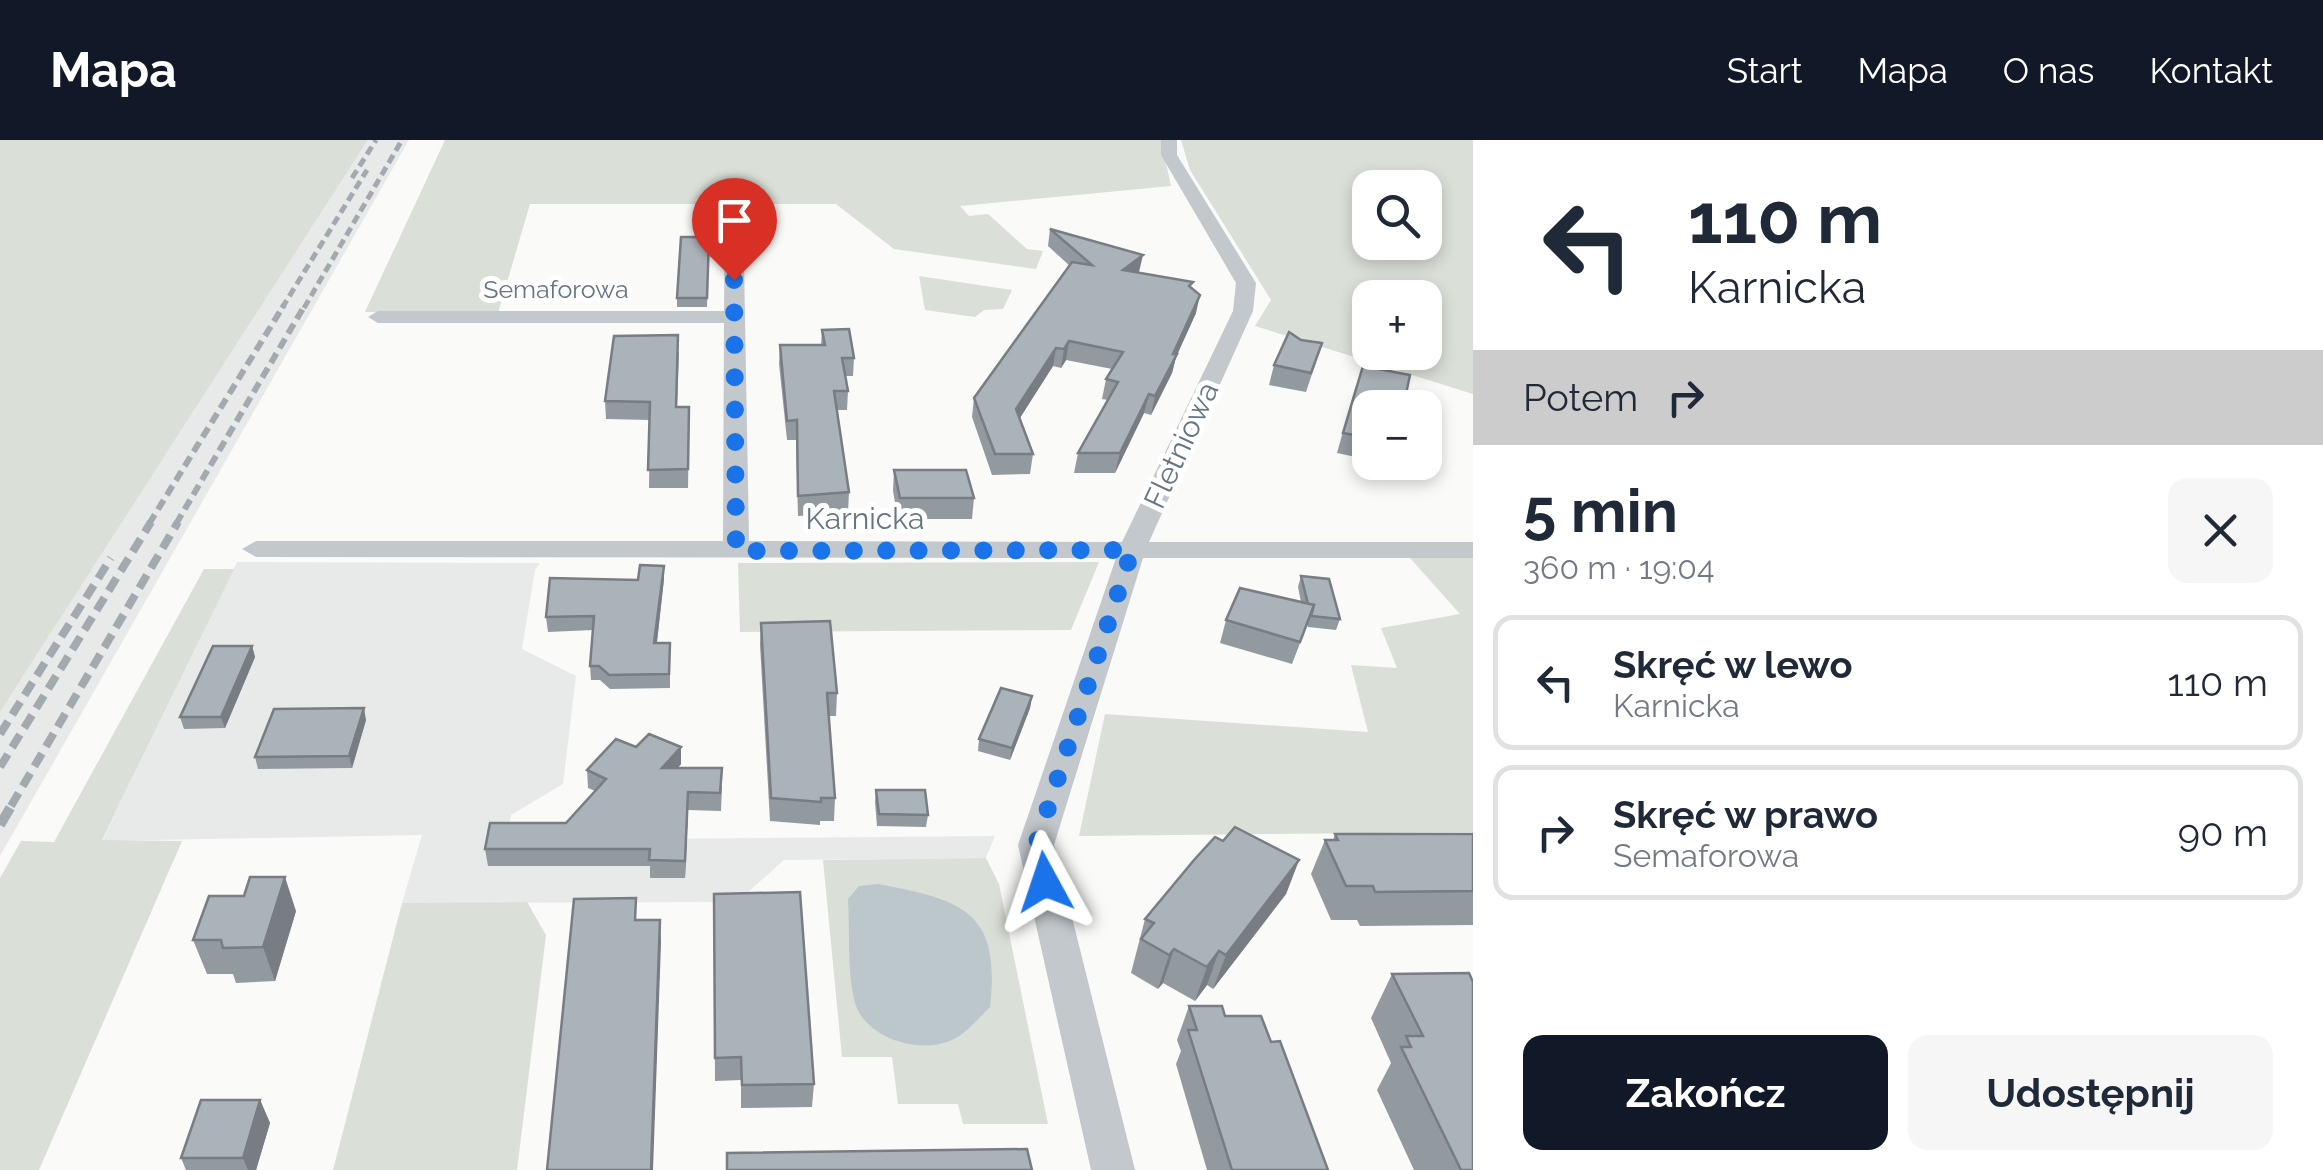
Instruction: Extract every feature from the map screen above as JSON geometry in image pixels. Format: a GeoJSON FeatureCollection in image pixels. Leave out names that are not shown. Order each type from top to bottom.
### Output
{"type":"FeatureCollection","features":[{"type":"Feature","properties":{"kind":"street","name":"Fletniowa"},"geometry":{"type":"LineString","coordinates":[[1114,1170],[1036,845],[1132,550],[1239,322],[1246,283],[1170,154],[1169,140]]}},
{"type":"Feature","properties":{"kind":"street"},"geometry":{"type":"LineString","coordinates":[[734,206],[736,551]]}},
{"type":"Feature","properties":{"kind":"street","name":"Semaforowa"},"geometry":{"type":"LineString","coordinates":[[378,317],[734,316]]}},
{"type":"Feature","properties":{"kind":"street","name":"Karnicka"},"geometry":{"type":"LineString","coordinates":[[256,549],[1473,550]]}},
{"type":"Feature","properties":{"kind":"shaded area"},"geometry":{"type":"Polygon","coordinates":[[[0,140],[368,140],[0,712],[0,140]]]}},
{"type":"Feature","properties":{"kind":"shaded area"},"geometry":{"type":"Polygon","coordinates":[[[368,140],[409,140],[0,856],[0,712],[368,140]]]}},
{"type":"Feature","properties":{"kind":"shaded area"},"geometry":{"type":"Polygon","coordinates":[[[445,140],[1161,140],[1171,186],[960,206],[969,216],[988,214],[1027,249],[1043,251],[1036,269],[894,249],[836,204],[530,204],[498,313],[365,312],[445,140]]]}},
{"type":"Feature","properties":{"kind":"shaded area"},"geometry":{"type":"Polygon","coordinates":[[[1181,140],[1473,140],[1473,394],[1396,370],[1442,370],[1442,280],[1352,280],[1352,356],[1255,326],[1271,300],[1190,170],[1181,140]]]}},
{"type":"Feature","properties":{"kind":"shaded area"},"geometry":{"type":"Polygon","coordinates":[[[919,276],[1012,290],[1003,309],[984,310],[975,317],[925,310],[919,276]]]}},
{"type":"Feature","properties":{"kind":"shaded area"},"geometry":{"type":"Polygon","coordinates":[[[1410,558],[1473,558],[1473,832],[1079,836],[1105,714],[1368,732],[1351,665],[1397,668],[1381,628],[1460,614],[1410,558]]]}},
{"type":"Feature","properties":{"kind":"shaded area"},"geometry":{"type":"Polygon","coordinates":[[[237,562],[540,563],[535,570],[522,649],[576,676],[563,784],[511,815],[508,840],[995,836],[986,858],[784,860],[737,902],[402,903],[422,835],[102,841],[237,562]]]}},
{"type":"Feature","properties":{"kind":"shaded area"},"geometry":{"type":"Polygon","coordinates":[[[1099,562],[1071,630],[740,632],[738,563],[1099,562]]]}},
{"type":"Feature","properties":{"kind":"shaded area"},"geometry":{"type":"Polygon","coordinates":[[[204,569],[234,569],[102,840],[182,841],[39,1170],[0,1170],[0,878],[21,841],[54,842],[204,569]]]}},
{"type":"Feature","properties":{"kind":"shaded area"},"geometry":{"type":"Polygon","coordinates":[[[986,858],[999,884],[1048,1124],[963,1124],[958,1104],[898,1104],[892,1057],[842,1057],[823,860],[986,858]]]}},
{"type":"Feature","properties":{"kind":"shaded area"},"geometry":{"type":"Polygon","coordinates":[[[878,884],[954,905],[982,931],[992,975],[990,1007],[956,1038],[927,1045],[895,1040],[859,1013],[850,975],[848,899],[859,886],[878,884]]]}},
{"type":"Feature","properties":{"kind":"shaded area"},"geometry":{"type":"Polygon","coordinates":[[[527,902],[546,935],[517,1170],[333,1170],[402,903],[527,902]]]}},
{"type":"Feature","properties":{"kind":"building"},"geometry":{"type":"Polygon","coordinates":[[[1050,229],[1143,255],[1123,270],[1193,282],[1189,286],[1200,295],[1173,354],[1177,354],[1155,396],[1149,394],[1120,453],[1078,453],[1118,382],[1106,379],[1123,352],[1069,341],[1064,349],[1056,348],[1016,409],[1033,454],[995,454],[974,398],[1072,262],[1092,265],[1050,229]]]}},
{"type":"Feature","properties":{"kind":"building"},"geometry":{"type":"Polygon","coordinates":[[[681,237],[709,237],[707,298],[677,298],[681,237]]]}},
{"type":"Feature","properties":{"kind":"building"},"geometry":{"type":"Polygon","coordinates":[[[849,329],[854,358],[842,358],[848,391],[834,391],[849,492],[798,496],[797,420],[787,421],[780,345],[825,345],[822,330],[849,329]]]}},
{"type":"Feature","properties":{"kind":"building"},"geometry":{"type":"Polygon","coordinates":[[[1289,332],[1301,340],[1322,343],[1311,373],[1274,365],[1289,332]]]}},
{"type":"Feature","properties":{"kind":"building"},"geometry":{"type":"Polygon","coordinates":[[[678,335],[676,407],[689,407],[688,469],[648,470],[650,402],[605,401],[614,336],[678,335]]]}},
{"type":"Feature","properties":{"kind":"building"},"geometry":{"type":"Polygon","coordinates":[[[1362,370],[1410,375],[1407,390],[1356,390],[1362,370]]]}},
{"type":"Feature","properties":{"kind":"building"},"geometry":{"type":"Polygon","coordinates":[[[1352,403],[1352,435],[1343,433],[1352,403]]]}},
{"type":"Feature","properties":{"kind":"building"},"geometry":{"type":"Polygon","coordinates":[[[894,470],[966,470],[974,498],[900,498],[894,470]]]}},
{"type":"Feature","properties":{"kind":"building"},"geometry":{"type":"Polygon","coordinates":[[[640,565],[664,566],[654,643],[670,643],[669,674],[609,675],[599,666],[590,666],[594,616],[546,617],[550,578],[638,580],[640,565]]]}},
{"type":"Feature","properties":{"kind":"building"},"geometry":{"type":"Polygon","coordinates":[[[1301,576],[1329,579],[1340,619],[1311,616],[1314,605],[1308,604],[1301,576]]]}},
{"type":"Feature","properties":{"kind":"building"},"geometry":{"type":"Polygon","coordinates":[[[1240,588],[1314,605],[1300,642],[1226,620],[1240,588]]]}},
{"type":"Feature","properties":{"kind":"building"},"geometry":{"type":"Polygon","coordinates":[[[830,621],[837,693],[827,693],[835,798],[821,798],[821,802],[771,798],[761,623],[830,621]]]}},
{"type":"Feature","properties":{"kind":"building"},"geometry":{"type":"Polygon","coordinates":[[[213,646],[252,646],[221,717],[180,717],[213,646]]]}},
{"type":"Feature","properties":{"kind":"building"},"geometry":{"type":"Polygon","coordinates":[[[1001,688],[1032,696],[1012,748],[979,739],[1001,688]]]}},
{"type":"Feature","properties":{"kind":"building"},"geometry":{"type":"Polygon","coordinates":[[[364,708],[349,756],[255,757],[274,709],[364,708]]]}},
{"type":"Feature","properties":{"kind":"building"},"geometry":{"type":"Polygon","coordinates":[[[649,734],[681,747],[662,768],[722,768],[720,793],[688,792],[685,861],[649,860],[650,849],[485,849],[490,823],[566,823],[606,779],[587,770],[616,739],[636,747],[649,734]]]}},
{"type":"Feature","properties":{"kind":"building"},"geometry":{"type":"Polygon","coordinates":[[[876,790],[925,790],[928,815],[879,814],[876,790]]]}},
{"type":"Feature","properties":{"kind":"building"},"geometry":{"type":"Polygon","coordinates":[[[1235,827],[1299,860],[1226,955],[1219,951],[1207,967],[1174,949],[1169,955],[1141,939],[1154,923],[1145,919],[1194,860],[1215,837],[1223,841],[1235,827]]]}},
{"type":"Feature","properties":{"kind":"building"},"geometry":{"type":"Polygon","coordinates":[[[1335,834],[1473,834],[1473,891],[1375,892],[1373,886],[1346,886],[1325,840],[1338,840],[1335,834]]]}},
{"type":"Feature","properties":{"kind":"building"},"geometry":{"type":"Polygon","coordinates":[[[250,877],[285,877],[263,947],[223,948],[221,940],[193,940],[209,896],[244,896],[250,877]]]}},
{"type":"Feature","properties":{"kind":"building"},"geometry":{"type":"Polygon","coordinates":[[[800,892],[814,1084],[742,1085],[741,1057],[715,1058],[714,894],[800,892]]]}},
{"type":"Feature","properties":{"kind":"building"},"geometry":{"type":"Polygon","coordinates":[[[636,898],[635,920],[660,920],[651,1170],[547,1170],[574,899],[636,898]]]}},
{"type":"Feature","properties":{"kind":"building"},"geometry":{"type":"Polygon","coordinates":[[[1469,973],[1473,982],[1473,1170],[1461,1170],[1401,1047],[1411,1047],[1406,1036],[1423,1036],[1392,974],[1469,973]]]}},
{"type":"Feature","properties":{"kind":"building"},"geometry":{"type":"Polygon","coordinates":[[[1189,1006],[1222,1006],[1225,1016],[1261,1016],[1271,1042],[1280,1041],[1328,1170],[1232,1170],[1188,1030],[1197,1030],[1189,1006]]]}},
{"type":"Feature","properties":{"kind":"building"},"geometry":{"type":"Polygon","coordinates":[[[201,1100],[260,1100],[243,1158],[181,1158],[201,1100]]]}},
{"type":"Feature","properties":{"kind":"building"},"geometry":{"type":"Polygon","coordinates":[[[1027,1149],[1032,1170],[727,1170],[727,1153],[1027,1149]]]}},
{"type":"Feature","properties":{"kind":"railway"},"geometry":{"type":"LineString","coordinates":[[352,178],[376,140]]}},
{"type":"Feature","properties":{"kind":"railway"},"geometry":{"type":"LineString","coordinates":[[304,308],[402,140]]}},
{"type":"Feature","properties":{"kind":"railway"},"geometry":{"type":"LineString","coordinates":[[282,308],[367,170]]}},
{"type":"Feature","properties":{"kind":"railway"},"geometry":{"type":"LineString","coordinates":[[149,524],[284,305]]}},
{"type":"Feature","properties":{"kind":"railway"},"geometry":{"type":"LineString","coordinates":[[176,524],[305,305]]}},
{"type":"Feature","properties":{"kind":"railway"},"geometry":{"type":"LineString","coordinates":[[0,767],[151,522]]}},
{"type":"Feature","properties":{"kind":"railway"},"geometry":{"type":"LineString","coordinates":[[11,806],[178,522]]}},
{"type":"Feature","properties":{"kind":"railway"},"geometry":{"type":"LineString","coordinates":[[0,734],[111,558]]}},
{"type":"Feature","properties":{"kind":"railway"},"geometry":{"type":"LineString","coordinates":[[0,825],[13,803]]}},
{"type":"Feature","properties":{"kind":"route"},"geometry":{"type":"LineString","coordinates":[[734,280],[736,551],[1132,550],[1036,845],[1045,882]]}}]}
